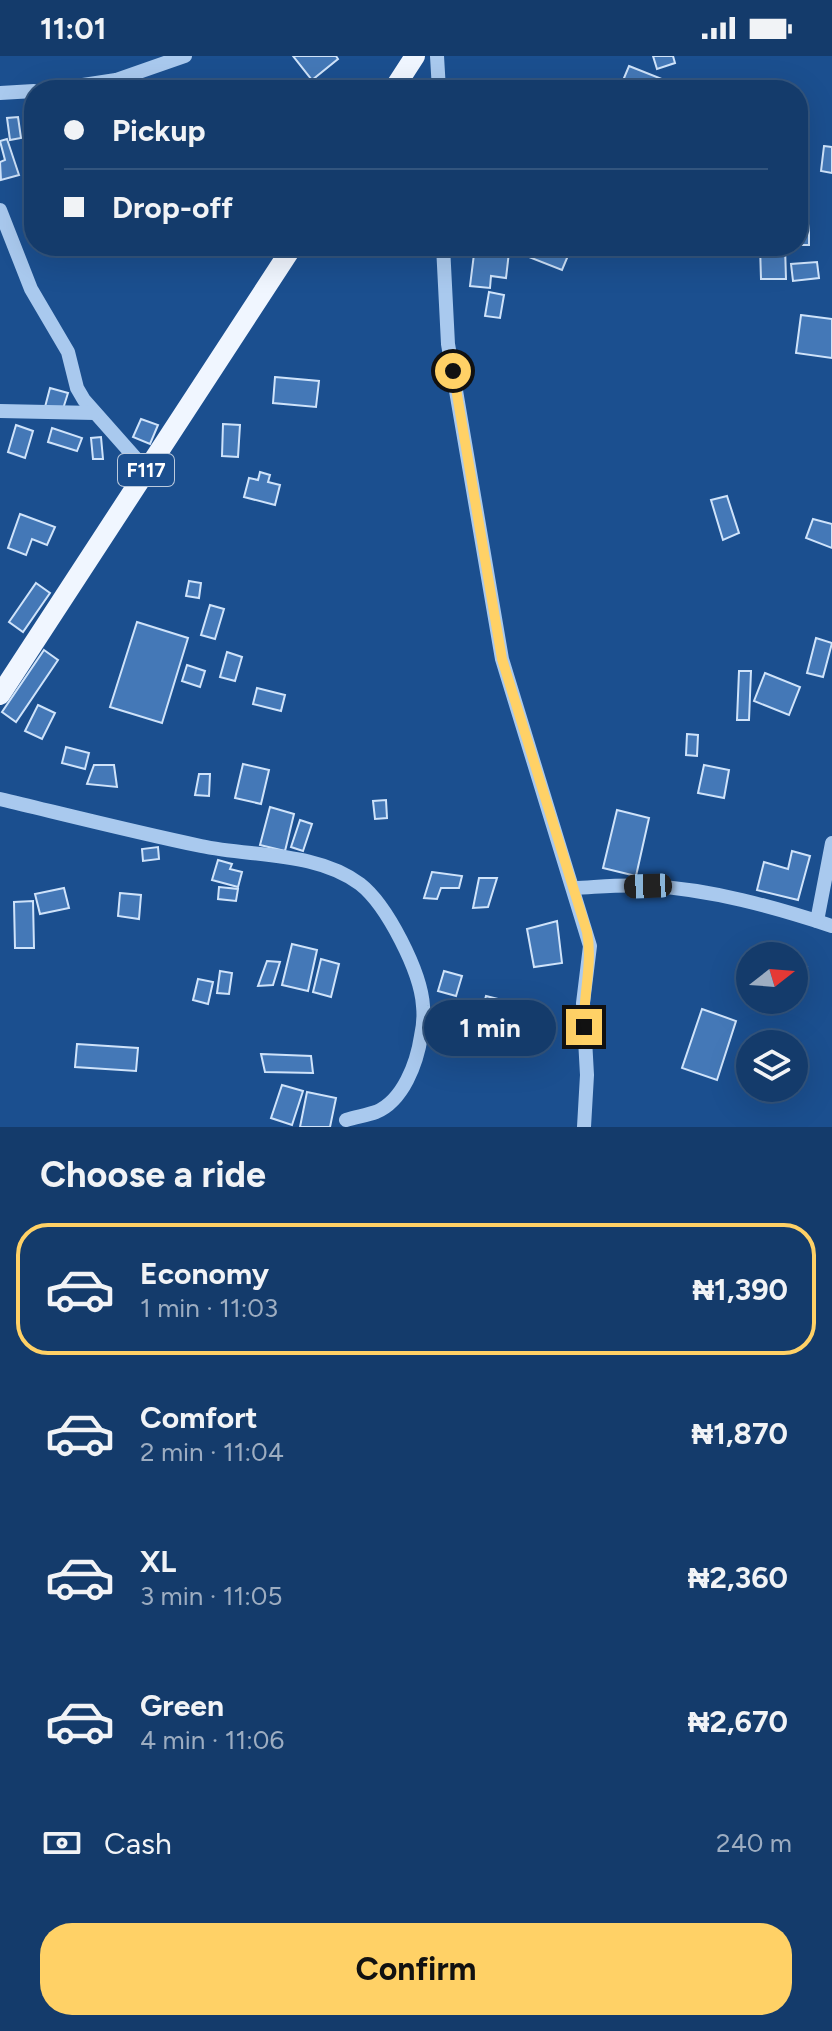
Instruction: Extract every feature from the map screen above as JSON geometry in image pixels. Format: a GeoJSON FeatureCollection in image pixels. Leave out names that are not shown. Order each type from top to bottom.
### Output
{"type":"FeatureCollection","features":[{"type":"Feature","properties":{"kind":"main road"},"geometry":{"type":"LineString","coordinates":[[399,80],[415,56]]}},
{"type":"Feature","properties":{"kind":"main road","name":"F117"},"geometry":{"type":"LineString","coordinates":[[0,695],[286,256]]}},
{"type":"Feature","properties":{"kind":"street"},"geometry":{"type":"LineString","coordinates":[[116,80],[185,56]]}},
{"type":"Feature","properties":{"kind":"street"},"geometry":{"type":"LineString","coordinates":[[437,56],[438,80]]}},
{"type":"Feature","properties":{"kind":"street"},"geometry":{"type":"LineString","coordinates":[[0,93],[24,92]]}},
{"type":"Feature","properties":{"kind":"street"},"geometry":{"type":"LineString","coordinates":[[0,210],[31,289],[68,352],[77,388],[146,470]]}},
{"type":"Feature","properties":{"kind":"street"},"geometry":{"type":"LineString","coordinates":[[444,256],[448,344],[502,659],[590,946],[583,1003],[587,1075],[584,1127]]}},
{"type":"Feature","properties":{"kind":"street"},"geometry":{"type":"LineString","coordinates":[[0,411],[95,413]]}},
{"type":"Feature","properties":{"kind":"street"},"geometry":{"type":"LineString","coordinates":[[0,799],[204,847],[309,862],[335,871],[360,885],[378,905],[400,941],[418,980],[424,1006],[421,1036],[407,1081],[395,1097],[378,1111],[346,1120]]}},
{"type":"Feature","properties":{"kind":"street"},"geometry":{"type":"LineString","coordinates":[[817,921],[832,843]]}},
{"type":"Feature","properties":{"kind":"street"},"geometry":{"type":"LineString","coordinates":[[574,888],[648,886],[699,892],[832,926]]}},
{"type":"Feature","properties":{"kind":"building"},"geometry":{"type":"Polygon","coordinates":[[[293,56],[336,56],[338,59],[312,80],[293,56]]]}},
{"type":"Feature","properties":{"kind":"building"},"geometry":{"type":"Polygon","coordinates":[[[653,56],[673,56],[675,63],[657,69],[653,56]]]}},
{"type":"Feature","properties":{"kind":"building"},"geometry":{"type":"Polygon","coordinates":[[[629,66],[664,80],[623,80],[629,66]]]}},
{"type":"Feature","properties":{"kind":"building"},"geometry":{"type":"Polygon","coordinates":[[[18,117],[21,138],[10,140],[7,118],[18,117]]]}},
{"type":"Feature","properties":{"kind":"building"},"geometry":{"type":"Polygon","coordinates":[[[7,139],[19,175],[1,180],[0,162],[5,160],[0,141],[7,139]]]}},
{"type":"Feature","properties":{"kind":"building"},"geometry":{"type":"Polygon","coordinates":[[[824,146],[832,147],[832,173],[821,171],[824,146]]]}},
{"type":"Feature","properties":{"kind":"building"},"geometry":{"type":"Polygon","coordinates":[[[474,256],[509,256],[506,278],[491,276],[490,288],[470,286],[474,256]]]}},
{"type":"Feature","properties":{"kind":"building"},"geometry":{"type":"Polygon","coordinates":[[[526,256],[568,256],[562,270],[526,256]]]}},
{"type":"Feature","properties":{"kind":"building"},"geometry":{"type":"Polygon","coordinates":[[[760,256],[785,256],[786,279],[761,279],[760,256]]]}},
{"type":"Feature","properties":{"kind":"building"},"geometry":{"type":"Polygon","coordinates":[[[817,262],[819,278],[793,281],[791,264],[817,262]]]}},
{"type":"Feature","properties":{"kind":"building"},"geometry":{"type":"Polygon","coordinates":[[[489,292],[504,295],[500,318],[485,316],[489,292]]]}},
{"type":"Feature","properties":{"kind":"building"},"geometry":{"type":"Polygon","coordinates":[[[801,315],[832,319],[832,358],[796,353],[801,315]]]}},
{"type":"Feature","properties":{"kind":"building"},"geometry":{"type":"Polygon","coordinates":[[[275,377],[319,381],[316,407],[273,403],[275,377]]]}},
{"type":"Feature","properties":{"kind":"building"},"geometry":{"type":"Polygon","coordinates":[[[50,388],[68,393],[62,412],[45,407],[50,388]]]}},
{"type":"Feature","properties":{"kind":"building"},"geometry":{"type":"Polygon","coordinates":[[[141,419],[158,425],[150,444],[133,437],[141,419]]]}},
{"type":"Feature","properties":{"kind":"building"},"geometry":{"type":"Polygon","coordinates":[[[223,424],[240,425],[238,457],[222,456],[223,424]]]}},
{"type":"Feature","properties":{"kind":"building"},"geometry":{"type":"Polygon","coordinates":[[[16,425],[33,431],[25,458],[8,452],[16,425]]]}},
{"type":"Feature","properties":{"kind":"building"},"geometry":{"type":"Polygon","coordinates":[[[52,428],[82,438],[77,451],[48,442],[52,428]]]}},
{"type":"Feature","properties":{"kind":"building"},"geometry":{"type":"Polygon","coordinates":[[[101,437],[103,459],[93,459],[91,438],[101,437]]]}},
{"type":"Feature","properties":{"kind":"building"},"geometry":{"type":"Polygon","coordinates":[[[260,472],[270,475],[268,482],[280,485],[275,505],[244,497],[249,478],[258,480],[260,472]]]}},
{"type":"Feature","properties":{"kind":"building"},"geometry":{"type":"Polygon","coordinates":[[[727,496],[739,533],[723,540],[711,500],[727,496]]]}},
{"type":"Feature","properties":{"kind":"building"},"geometry":{"type":"Polygon","coordinates":[[[20,514],[55,527],[47,545],[32,539],[26,555],[8,548],[20,514]]]}},
{"type":"Feature","properties":{"kind":"building"},"geometry":{"type":"Polygon","coordinates":[[[813,519],[832,524],[832,548],[806,538],[813,519]]]}},
{"type":"Feature","properties":{"kind":"building"},"geometry":{"type":"Polygon","coordinates":[[[189,581],[201,583],[199,598],[186,596],[189,581]]]}},
{"type":"Feature","properties":{"kind":"building"},"geometry":{"type":"Polygon","coordinates":[[[36,583],[50,593],[23,632],[9,622],[36,583]]]}},
{"type":"Feature","properties":{"kind":"building"},"geometry":{"type":"Polygon","coordinates":[[[210,605],[224,609],[215,639],[201,635],[210,605]]]}},
{"type":"Feature","properties":{"kind":"building"},"geometry":{"type":"Polygon","coordinates":[[[137,622],[188,638],[162,723],[110,707],[137,622]]]}},
{"type":"Feature","properties":{"kind":"building"},"geometry":{"type":"Polygon","coordinates":[[[816,638],[832,643],[823,677],[807,673],[816,638]]]}},
{"type":"Feature","properties":{"kind":"building"},"geometry":{"type":"Polygon","coordinates":[[[44,650],[58,660],[16,722],[2,712],[44,650]]]}},
{"type":"Feature","properties":{"kind":"building"},"geometry":{"type":"Polygon","coordinates":[[[227,652],[242,657],[235,681],[220,677],[227,652]]]}},
{"type":"Feature","properties":{"kind":"building"},"geometry":{"type":"Polygon","coordinates":[[[187,665],[205,671],[200,687],[182,681],[187,665]]]}},
{"type":"Feature","properties":{"kind":"building"},"geometry":{"type":"Polygon","coordinates":[[[739,671],[751,671],[749,720],[737,720],[739,671]]]}},
{"type":"Feature","properties":{"kind":"building"},"geometry":{"type":"Polygon","coordinates":[[[765,673],[800,687],[789,715],[754,701],[765,673]]]}},
{"type":"Feature","properties":{"kind":"building"},"geometry":{"type":"Polygon","coordinates":[[[257,688],[285,695],[281,711],[253,704],[257,688]]]}},
{"type":"Feature","properties":{"kind":"building"},"geometry":{"type":"Polygon","coordinates":[[[38,705],[55,713],[42,739],[25,731],[38,705]]]}},
{"type":"Feature","properties":{"kind":"building"},"geometry":{"type":"Polygon","coordinates":[[[687,734],[698,735],[697,756],[686,755],[687,734]]]}},
{"type":"Feature","properties":{"kind":"building"},"geometry":{"type":"Polygon","coordinates":[[[66,747],[89,753],[85,769],[62,763],[66,747]]]}},
{"type":"Feature","properties":{"kind":"building"},"geometry":{"type":"Polygon","coordinates":[[[243,764],[269,770],[261,804],[235,798],[243,764]]]}},
{"type":"Feature","properties":{"kind":"building"},"geometry":{"type":"Polygon","coordinates":[[[94,765],[114,765],[117,787],[87,784],[94,765]]]}},
{"type":"Feature","properties":{"kind":"building"},"geometry":{"type":"Polygon","coordinates":[[[704,765],[729,770],[724,798],[698,793],[704,765]]]}},
{"type":"Feature","properties":{"kind":"building"},"geometry":{"type":"Polygon","coordinates":[[[199,774],[210,774],[209,796],[195,795],[199,774]]]}},
{"type":"Feature","properties":{"kind":"building"},"geometry":{"type":"Polygon","coordinates":[[[386,800],[387,818],[375,819],[373,801],[386,800]]]}},
{"type":"Feature","properties":{"kind":"building"},"geometry":{"type":"Polygon","coordinates":[[[270,807],[294,814],[285,851],[260,845],[270,807]]]}},
{"type":"Feature","properties":{"kind":"building"},"geometry":{"type":"Polygon","coordinates":[[[617,810],[649,818],[636,876],[603,868],[617,810]]]}},
{"type":"Feature","properties":{"kind":"building"},"geometry":{"type":"Polygon","coordinates":[[[300,820],[312,824],[303,851],[291,847],[300,820]]]}},
{"type":"Feature","properties":{"kind":"building"},"geometry":{"type":"Polygon","coordinates":[[[158,847],[159,859],[143,861],[142,849],[158,847]]]}},
{"type":"Feature","properties":{"kind":"building"},"geometry":{"type":"Polygon","coordinates":[[[792,851],[810,856],[798,900],[757,890],[764,862],[788,869],[792,851]]]}},
{"type":"Feature","properties":{"kind":"building"},"geometry":{"type":"Polygon","coordinates":[[[218,860],[232,864],[230,869],[242,872],[238,887],[212,880],[218,860]]]}},
{"type":"Feature","properties":{"kind":"building"},"geometry":{"type":"Polygon","coordinates":[[[432,872],[462,876],[459,888],[441,888],[437,899],[424,898],[432,872]]]}},
{"type":"Feature","properties":{"kind":"building"},"geometry":{"type":"Polygon","coordinates":[[[479,878],[497,878],[488,907],[473,908],[479,878]]]}},
{"type":"Feature","properties":{"kind":"building"},"geometry":{"type":"Polygon","coordinates":[[[219,887],[238,889],[236,901],[218,899],[219,887]]]}},
{"type":"Feature","properties":{"kind":"building"},"geometry":{"type":"Polygon","coordinates":[[[64,888],[69,908],[40,914],[35,894],[64,888]]]}},
{"type":"Feature","properties":{"kind":"building"},"geometry":{"type":"Polygon","coordinates":[[[120,893],[141,895],[139,919],[118,916],[120,893]]]}},
{"type":"Feature","properties":{"kind":"building"},"geometry":{"type":"Polygon","coordinates":[[[33,901],[34,948],[15,948],[14,902],[33,901]]]}},
{"type":"Feature","properties":{"kind":"building"},"geometry":{"type":"Polygon","coordinates":[[[557,921],[562,963],[534,967],[527,929],[557,921]]]}},
{"type":"Feature","properties":{"kind":"building"},"geometry":{"type":"Polygon","coordinates":[[[292,944],[317,950],[308,991],[282,985],[292,944]]]}},
{"type":"Feature","properties":{"kind":"building"},"geometry":{"type":"Polygon","coordinates":[[[321,959],[339,964],[331,997],[313,992],[321,959]]]}},
{"type":"Feature","properties":{"kind":"building"},"geometry":{"type":"Polygon","coordinates":[[[267,961],[280,962],[273,985],[258,986],[267,961]]]}},
{"type":"Feature","properties":{"kind":"building"},"geometry":{"type":"Polygon","coordinates":[[[220,971],[232,973],[229,994],[217,993],[220,971]]]}},
{"type":"Feature","properties":{"kind":"building"},"geometry":{"type":"Polygon","coordinates":[[[444,971],[462,976],[456,996],[438,991],[444,971]]]}},
{"type":"Feature","properties":{"kind":"building"},"geometry":{"type":"Polygon","coordinates":[[[198,979],[213,982],[208,1004],[193,1000],[198,979]]]}},
{"type":"Feature","properties":{"kind":"building"},"geometry":{"type":"Polygon","coordinates":[[[486,996],[498,999],[488,1039],[475,1035],[486,996]]]}},
{"type":"Feature","properties":{"kind":"building"},"geometry":{"type":"Polygon","coordinates":[[[702,1009],[736,1021],[717,1080],[682,1068],[702,1009]]]}},
{"type":"Feature","properties":{"kind":"building"},"geometry":{"type":"Polygon","coordinates":[[[77,1044],[138,1048],[136,1071],[75,1067],[77,1044]]]}},
{"type":"Feature","properties":{"kind":"building"},"geometry":{"type":"Polygon","coordinates":[[[261,1054],[311,1056],[313,1073],[265,1072],[261,1054]]]}},
{"type":"Feature","properties":{"kind":"building"},"geometry":{"type":"Polygon","coordinates":[[[282,1085],[303,1091],[292,1125],[271,1118],[282,1085]]]}},
{"type":"Feature","properties":{"kind":"building"},"geometry":{"type":"Polygon","coordinates":[[[307,1092],[336,1098],[330,1127],[300,1127],[307,1092]]]}},
{"type":"Feature","properties":{"kind":"route"},"geometry":{"type":"LineString","coordinates":[[453,371],[502,659],[590,946],[583,1003],[584,1027]]}}]}
